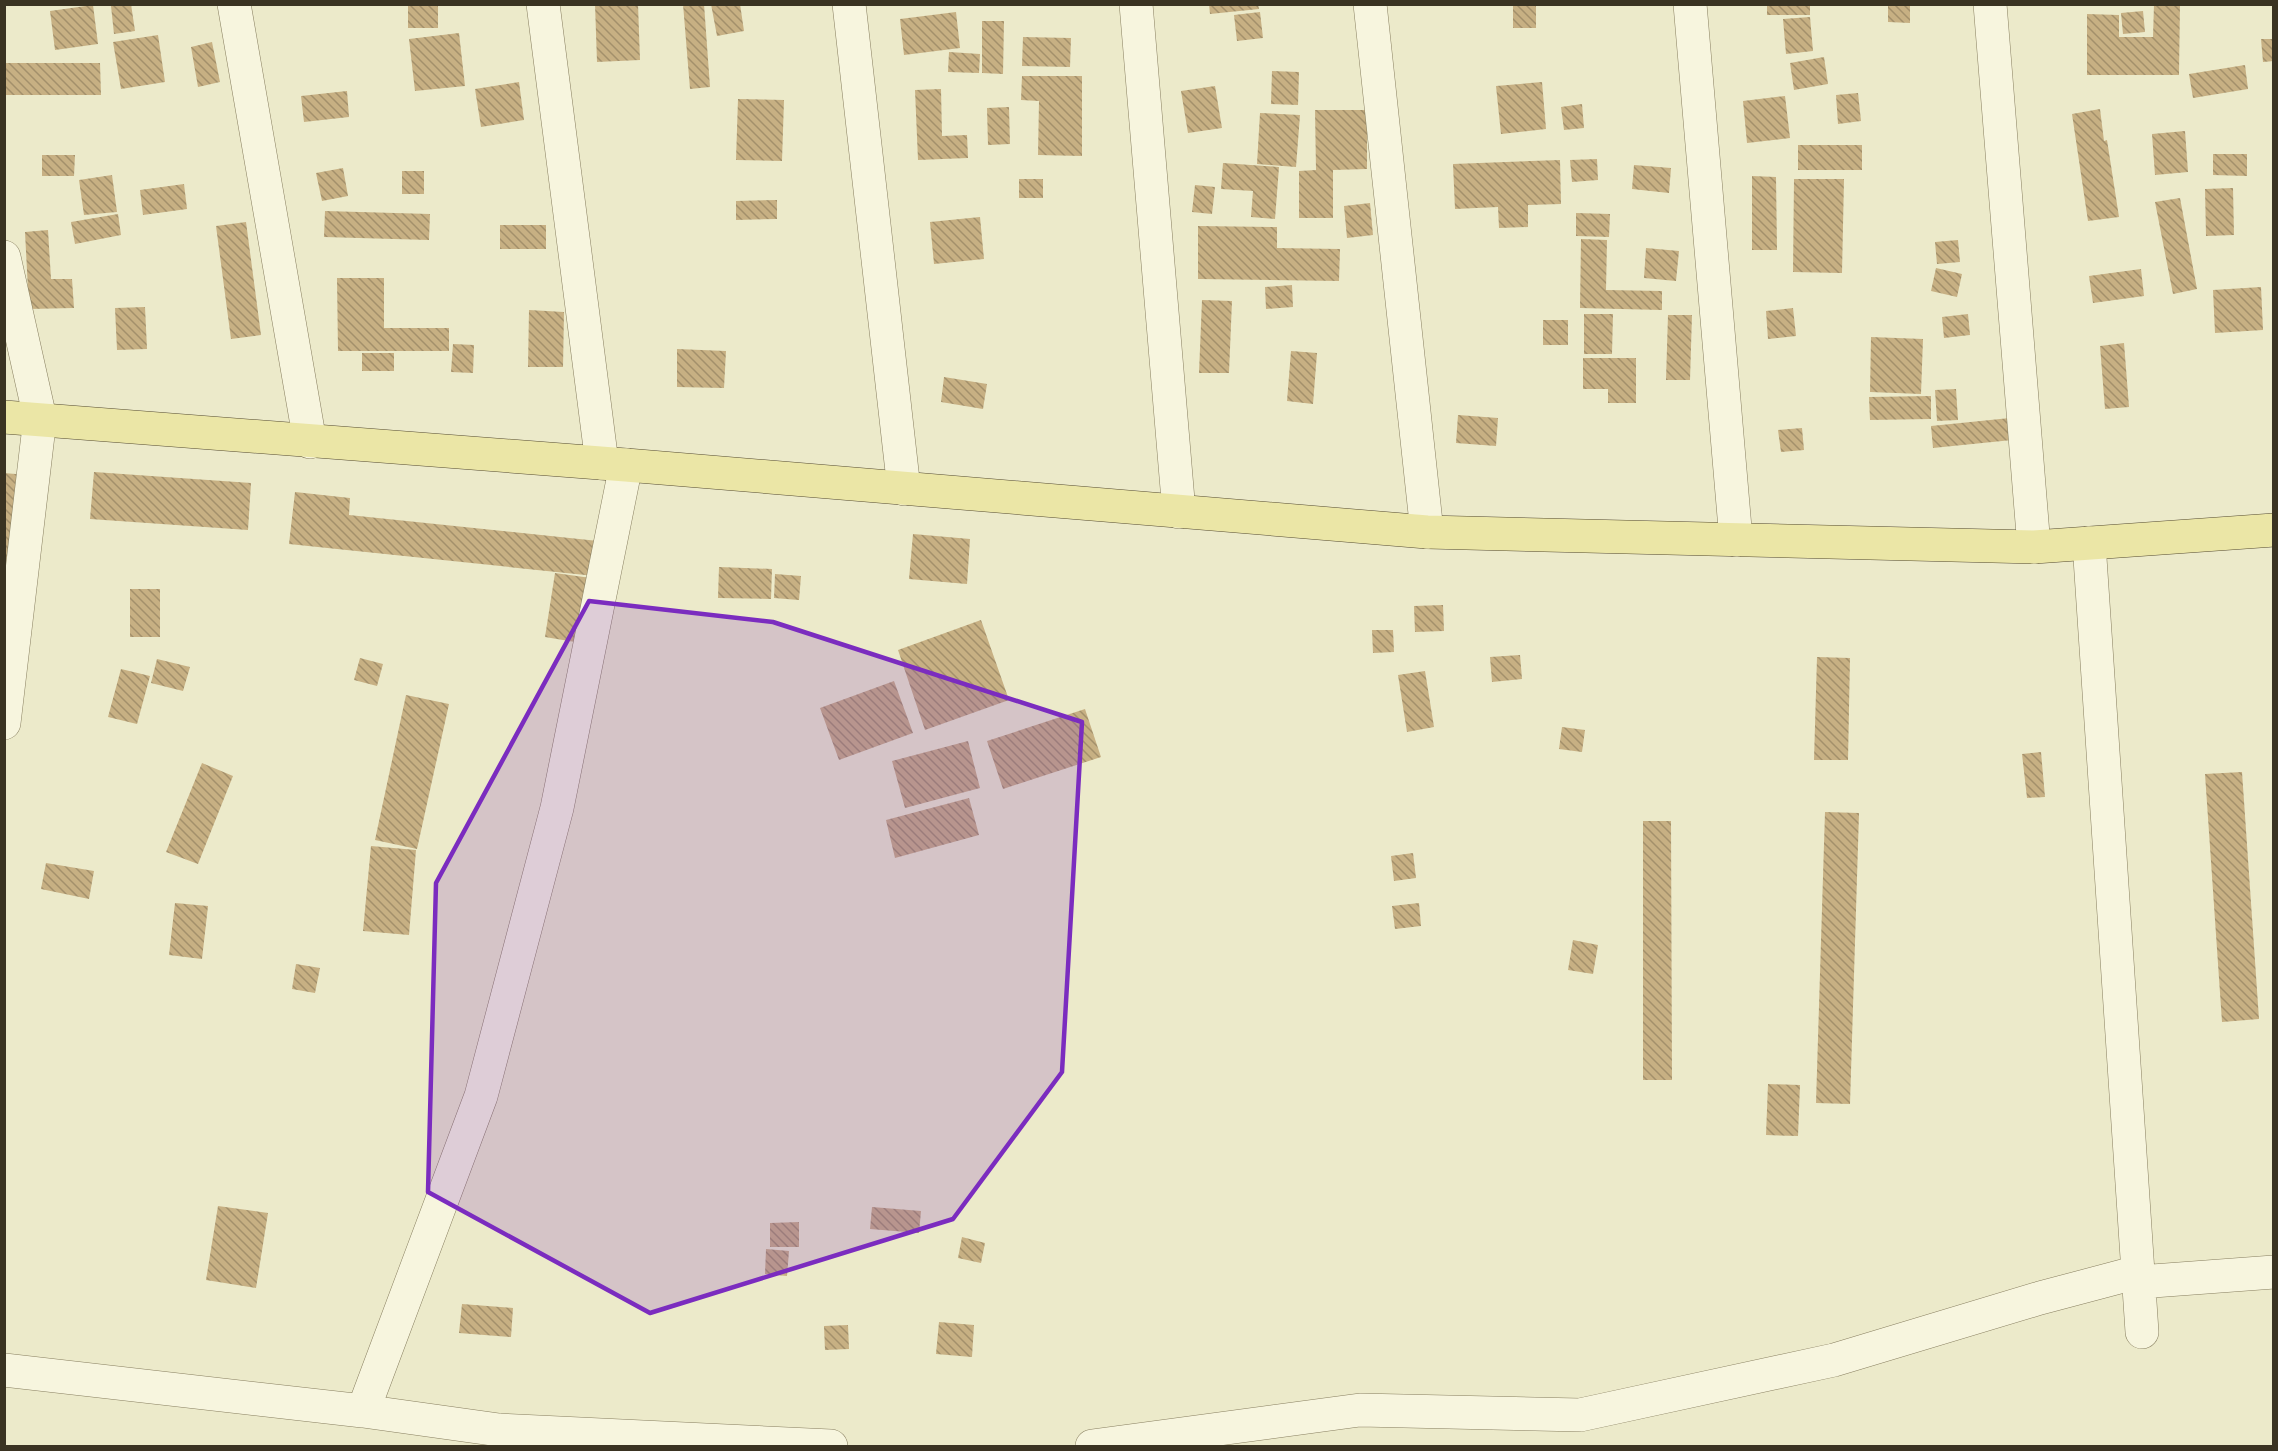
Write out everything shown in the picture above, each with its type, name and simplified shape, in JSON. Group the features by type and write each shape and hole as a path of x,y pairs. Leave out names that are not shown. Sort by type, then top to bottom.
{"main road":[{"path":"4,417 614,464 1427,532 2034,548 2274,530"}],"street":[{"path":"234,4 310,442"},
{"path":"363,1411 482,1096 557,808 614,464 543,4"},
{"path":"849,4 904,489"},
{"path":"1136,4 1179,512"},
{"path":"1371,4 1427,532"},
{"path":"1690,4 1736,540"},
{"path":"1990,4 2034,548"},
{"path":"4,257 40,418 4,723"},
{"path":"2089,543 2142,1332"},
{"path":"1092,1446 1360,1410 1580,1415 1834,1360 2040,1298 2138,1277 2274,1272"},
{"path":"4,1370 363,1411 470,1437 499,1430 831,1446"}],"highlighted area":[{"path":"589,601 773,622 1082,722 1062,1072 953,1219 650,1313 428,1192 436,883"}],"building":[{"path":"131,4 135,31 114,34 111,6"},
{"path":"408,4 438,4 438,28 408,28"},
{"path":"595,4 638,4 640,60 597,62"},
{"path":"683,4 704,4 710,87 690,89"},
{"path":"711,4 740,4 744,31 717,36"},
{"path":"1209,4 1258,4 1259,9 1210,14"},
{"path":"1513,4 1536,4 1536,28 1513,28"},
{"path":"1767,4 1810,4 1810,15 1767,15"},
{"path":"1888,4 1910,4 1910,23 1888,22"},
{"path":"2154,4 2180,4 2179,75 2087,75 2087,14 2119,15 2119,37 2153,37"},
{"path":"93,5 98,44 55,50 50,11"},
{"path":"2143,11 2145,32 2123,34 2121,13"},
{"path":"956,12 960,48 904,55 900,19"},
{"path":"1260,12 1263,38 1237,41 1234,15"},
{"path":"1810,17 1813,51 1786,54 1783,19"},
{"path":"982,21 1004,21 1003,74 982,73"},
{"path":"459,33 465,86 415,91 409,39"},
{"path":"158,35 165,82 121,89 113,42"},
{"path":"1023,37 1071,38 1070,67 1022,66"},
{"path":"2261,39 2274,39 2274,61 2263,62"},
{"path":"212,42 220,82 198,87 191,47"},
{"path":"949,52 980,54 979,73 948,72"},
{"path":"1824,57 1828,84 1794,90 1790,63"},
{"path":"4,63 100,63 101,95 4,95"},
{"path":"2245,65 2248,89 2193,98 2189,74"},
{"path":"1272,71 1299,72 1298,105 1271,104"},
{"path":"1022,76 1082,76 1082,156 1038,155 1039,101 1021,100"},
{"path":"519,82 524,120 481,127 475,89"},
{"path":"1542,82 1546,129 1501,134 1496,86"},
{"path":"1215,86 1222,128 1188,133 1181,91"},
{"path":"941,89 942,136 967,135 968,158 918,160 915,90"},
{"path":"347,91 349,117 304,122 301,96"},
{"path":"1858,93 1861,121 1838,124 1836,95"},
{"path":"1785,96 1790,138 1747,143 1743,101"},
{"path":"738,99 784,100 782,161 736,160"},
{"path":"1582,104 1584,128 1564,130 1561,107"},
{"path":"1009,107 1010,144 988,145 987,108"},
{"path":"2100,109 2119,217 2088,221 2072,114"},
{"path":"1315,110 1367,110 1367,169 1333,170 1333,218 1299,218 1299,171 1316,170"},
{"path":"1260,113 1300,115 1296,167 1257,164"},
{"path":"2185,131 2188,172 2155,175 2152,134"},
{"path":"1798,145 1862,145 1862,170 1798,170"},
{"path":"2213,154 2247,154 2247,176 2213,175"},
{"path":"42,155 75,155 74,176 42,176"},
{"path":"1597,159 1598,180 1572,182 1570,160"},
{"path":"1560,160 1561,204 1528,205 1528,227 1499,228 1498,207 1455,209 1453,164"},
{"path":"1223,163 1279,167 1275,219 1251,217 1253,191 1221,189"},
{"path":"1634,165 1671,168 1669,193 1632,189"},
{"path":"343,168 348,196 322,201 316,173"},
{"path":"402,171 424,171 424,194 402,194"},
{"path":"112,175 117,212 84,215 79,180"},
{"path":"1752,176 1776,177 1777,250 1752,250"},
{"path":"1019,179 1043,179 1043,198 1019,198"},
{"path":"1794,179 1844,179 1842,273 1793,272"},
{"path":"184,184 187,209 143,215 140,190"},
{"path":"1195,185 1215,187 1212,214 1192,212"},
{"path":"2233,188 2234,235 2206,236 2205,189"},
{"path":"2180,198 2197,289 2173,294 2155,202"},
{"path":"777,200 777,219 736,220 736,201"},
{"path":"1370,203 1373,235 1347,238 1344,206"},
{"path":"325,211 430,214 429,240 324,237"},
{"path":"1576,213 1610,214 1609,237 1576,236"},
{"path":"118,214 121,235 75,244 71,222"},
{"path":"980,217 984,259 934,264 930,222"},
{"path":"246,222 261,335 231,339 216,226"},
{"path":"500,225 546,225 546,249 500,249"},
{"path":"1198,226 1277,227 1277,248 1340,249 1339,281 1198,279"},
{"path":"48,230 51,279 72,279 74,308 29,309 25,232"},
{"path":"1581,239 1607,240 1606,290 1662,291 1662,310 1580,308"},
{"path":"1958,240 1960,262 1937,264 1935,242"},
{"path":"1646,248 1679,251 1676,281 1644,278"},
{"path":"1936,268 1962,274 1957,297 1931,291"},
{"path":"2141,269 2144,296 2093,303 2089,276"},
{"path":"337,278 384,278 384,328 449,328 449,351 338,351"},
{"path":"1292,285 1293,307 1266,309 1265,287"},
{"path":"2261,287 2263,330 2215,333 2213,290"},
{"path":"1202,300 1232,301 1229,373 1199,373"},
{"path":"145,307 147,349 117,350 115,308"},
{"path":"1793,308 1796,336 1768,339 1766,311"},
{"path":"529,310 564,312 563,367 528,367"},
{"path":"1584,314 1613,314 1612,354 1584,354"},
{"path":"1968,314 1970,335 1944,338 1942,317"},
{"path":"1668,315 1692,315 1690,380 1666,380"},
{"path":"1543,320 1568,320 1568,345 1543,345"},
{"path":"1871,337 1923,339 1921,394 1870,392"},
{"path":"2124,343 2129,407 2105,409 2100,346"},
{"path":"453,344 474,345 473,373 451,372"},
{"path":"677,349 726,351 724,388 677,387"},
{"path":"1291,351 1317,353 1313,404 1287,401"},
{"path":"362,353 394,353 394,371 362,371"},
{"path":"1583,358 1636,358 1636,403 1608,403 1608,389 1583,389"},
{"path":"944,377 987,384 983,409 941,402"},
{"path":"1956,389 1958,420 1937,421 1935,390"},
{"path":"1931,396 1931,419 1870,420 1869,397"},
{"path":"1458,415 1498,418 1496,446 1456,443"},
{"path":"2010,418 2012,440 1933,448 1931,426"},
{"path":"1802,428 1804,450 1781,452 1778,430"},
{"path":"94,472 251,483 248,530 90,519"},
{"path":"4,473 27,475 4,583"},
{"path":"295,492 350,498 349,515 598,541 595,576 289,544"},
{"path":"913,534 970,539 967,584 909,579"},
{"path":"719,567 772,569 771,599 718,598"},
{"path":"555,573 591,578 581,643 545,637"},
{"path":"775,574 801,576 799,600 774,598"},
{"path":"130,589 160,589 160,637 130,637"},
{"path":"1443,605 1444,631 1415,632 1414,606"},
{"path":"981,620 1009,700 925,730 898,650"},
{"path":"1372,630 1393,630 1394,652 1373,653"},
{"path":"1520,655 1522,679 1492,682 1490,657"},
{"path":"1817,657 1850,658 1848,760 1814,760"},
{"path":"360,658 383,664 377,686 354,680"},
{"path":"157,659 190,667 183,691 151,683"},
{"path":"121,669 150,676 137,724 108,717"},
{"path":"1425,671 1434,727 1407,732 1398,675"},
{"path":"894,681 913,733 839,760 820,708"},
{"path":"406,695 449,704 417,849 375,840"},
{"path":"1085,709 1101,757 1003,789 987,741"},
{"path":"1562,727 1585,730 1582,752 1559,749"},
{"path":"968,741 980,788 905,808 892,761"},
{"path":"2041,752 2045,797 2027,798 2022,754"},
{"path":"202,763 233,776 198,864 166,852"},
{"path":"2242,772 2259,1019 2222,1022 2205,774"},
{"path":"969,798 979,835 895,858 886,820"},
{"path":"1825,812 1859,813 1850,1104 1816,1103"},
{"path":"1643,821 1671,821 1672,1080 1643,1080"},
{"path":"371,846 416,850 409,935 363,931"},
{"path":"1413,853 1416,878 1394,881 1391,856"},
{"path":"46,863 94,871 89,899 41,889"},
{"path":"175,903 208,906 202,959 169,955"},
{"path":"1419,903 1421,926 1395,929 1392,906"},
{"path":"1573,940 1598,945 1593,974 1568,970"},
{"path":"296,964 320,968 315,993 292,989"},
{"path":"1768,1084 1800,1085 1798,1136 1766,1135"},
{"path":"218,1206 268,1213 256,1288 206,1280"},
{"path":"872,1207 921,1211 919,1233 870,1229"},
{"path":"799,1222 799,1247 770,1247 770,1223"},
{"path":"962,1237 985,1243 981,1263 958,1258"},
{"path":"766,1249 789,1251 787,1276 765,1274"},
{"path":"462,1304 513,1308 511,1337 459,1333"},
{"path":"939,1322 974,1325 972,1357 936,1354"},
{"path":"848,1325 849,1349 825,1350 824,1326"}]}
